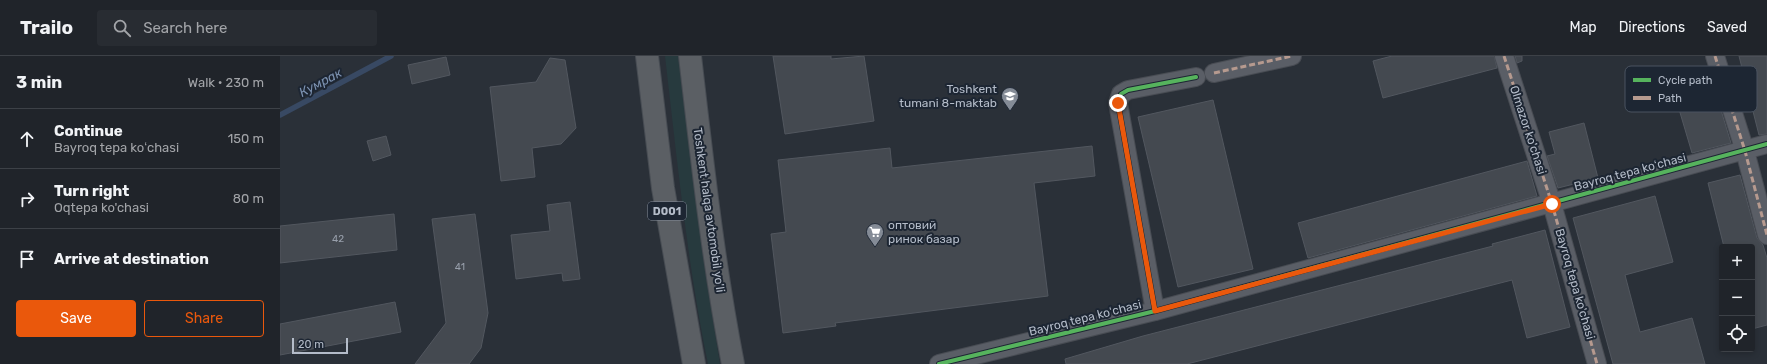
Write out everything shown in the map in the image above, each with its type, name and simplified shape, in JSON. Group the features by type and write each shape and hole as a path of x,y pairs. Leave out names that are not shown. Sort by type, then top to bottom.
{"highway":[{"name":"D001","path":"647,56 663,188 694,364"},
{"name":"Toshkent halqa avtomobil yo'li","path":"690,56 708,204 725,322 733,364"}],"street":[{"path":"1214,74 1292,56"},
{"name":"Olmazor ko'chasi","path":"1504,56 1552,204"},
{"path":"1715,56 1718,66"},
{"path":"1155,311 1118,103 1121,94 1128,90 1196,77"},
{"path":"1733,112 1745,151 1767,235"},
{"name":"Bayroq tepa koʻchasi","path":"947,363 1155,311 1552,204 1767,144"},
{"name":"Bayroq tepa ko'chasi","path":"1552,204 1597,364"}],"green space":[{"path":"665,56 678,56 705,270 720,364 708,364 694,287 683,210"}],"building":[{"path":"773,56 831,56 831,59 864,56 874,121 785,134"},
{"path":"1392,56 1494,56 1497,68 1383,98 1373,61"},
{"path":"1515,56 1522,56 1522,61 1517,63"},
{"path":"1739,56 1767,56 1767,134 1759,135 1753,112 1757,112 1757,66 1742,66"},
{"path":"446,57 450,75 412,84 408,65"},
{"path":"550,58 565,60 576,128 561,144 532,148 535,177 501,181 490,87 536,82"},
{"path":"1213,100 1253,269 1178,287 1138,117"},
{"path":"1680,112 1722,112 1731,143 1692,153"},
{"path":"1584,123 1598,178 1558,188 1547,156 1555,154 1549,132"},
{"path":"386,136 391,155 373,161 367,141"},
{"path":"1092,146 1095,176 1034,183 1048,296 835,323 836,326 783,333 771,234 786,232 778,160 890,148 892,168"},
{"path":"1527,161 1537,196 1308,258 1298,223"},
{"path":"1740,175 1757,238 1763,245 1767,258 1767,325 1755,328 1755,244 1723,244 1708,183"},
{"path":"1655,196 1673,262 1625,275 1640,332 1692,318 1705,364 1613,364 1573,218"},
{"path":"570,202 580,279 563,281 562,273 516,279 511,235 550,231 547,205"},
{"path":"394,214 397,250 280,263 280,226"},
{"path":"475,214 488,313 481,348 469,364 415,364 446,323 432,219"},
{"path":"1545,230 1570,327 1527,338 1512,280 1187,364 1066,364 1065,359 1143,336 1493,246 1492,244"},
{"path":"395,302 401,332 280,355 280,324"}],"waterway":[{"name":"Кумрак","path":"280,115 391,56"}],"marked path":[{"path":"1214,73 1292,56"},
{"path":"1504,56 1552,204 1597,364"},
{"path":"1715,56 1718,66"},
{"path":"1733,112 1745,151 1767,235"}],"cycle path":[{"path":"1155,311 1118,103 1121,94 1128,90 1196,77"},
{"path":"939,364 1155,311 1767,144"}],"place":[{"name":"Toshkent tumani 8-maktab","path":"1010,111"},
{"name":"оптовий ринок базар","path":"875,247"}],"route":[{"path":"1118,103 1155,311 1552,204"}]}
